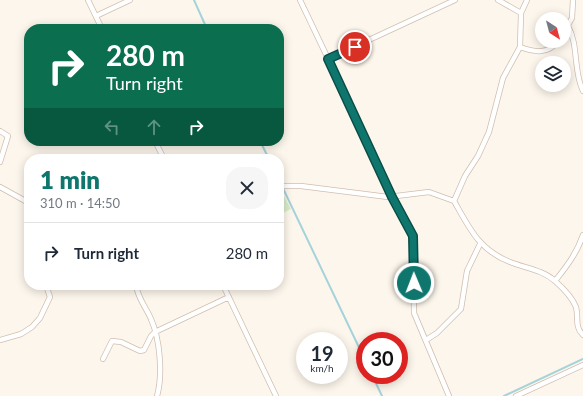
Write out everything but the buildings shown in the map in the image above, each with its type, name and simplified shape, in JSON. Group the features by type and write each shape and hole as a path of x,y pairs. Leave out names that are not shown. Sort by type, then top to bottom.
{"street":[{"path":"88,0 100,24"},
{"path":"96,16 130,0"},
{"path":"300,0 392,197 413,236 414,313 449,396"},
{"path":"328,59 455,0"},
{"path":"498,0 521,13"},
{"path":"454,202 465,176 478,156 489,132 503,78 520,47 521,13 527,0"},
{"path":"569,0 573,2 571,20"},
{"path":"571,33 573,37 579,82 583,91"},
{"path":"520,47 536,51 545,51 551,48"},
{"path":"0,131 8,136 0,162"},
{"path":"284,186 392,197 404,194 429,192 454,202 480,244 489,252 510,262 548,276 555,281 572,300 576,308 576,325 583,335"},
{"path":"0,187 24,200"},
{"path":"555,281 575,255 583,235"},
{"path":"426,340 437,334 461,309 467,271 480,244"},
{"path":"0,340 21,334 37,323 50,297 48,290"},
{"path":"137,290 141,302 151,319 162,367 161,385 157,396"},
{"path":"225,290 276,396"},
{"path":"103,359 112,341 121,342 140,351 146,348 151,336 155,332 229,298"},
{"path":"516,396 583,365"}],"green space":[{"path":"284,196 291,209 284,212"}],"waterway":[{"path":"194,0 205,24"},
{"path":"262,146 266,154"},
{"path":"284,190 356,341"},
{"path":"504,396 583,359"},
{"path":"376,384 382,396"}],"route":[{"path":"355,47 328,59 392,197 413,236 414,283"}]}
